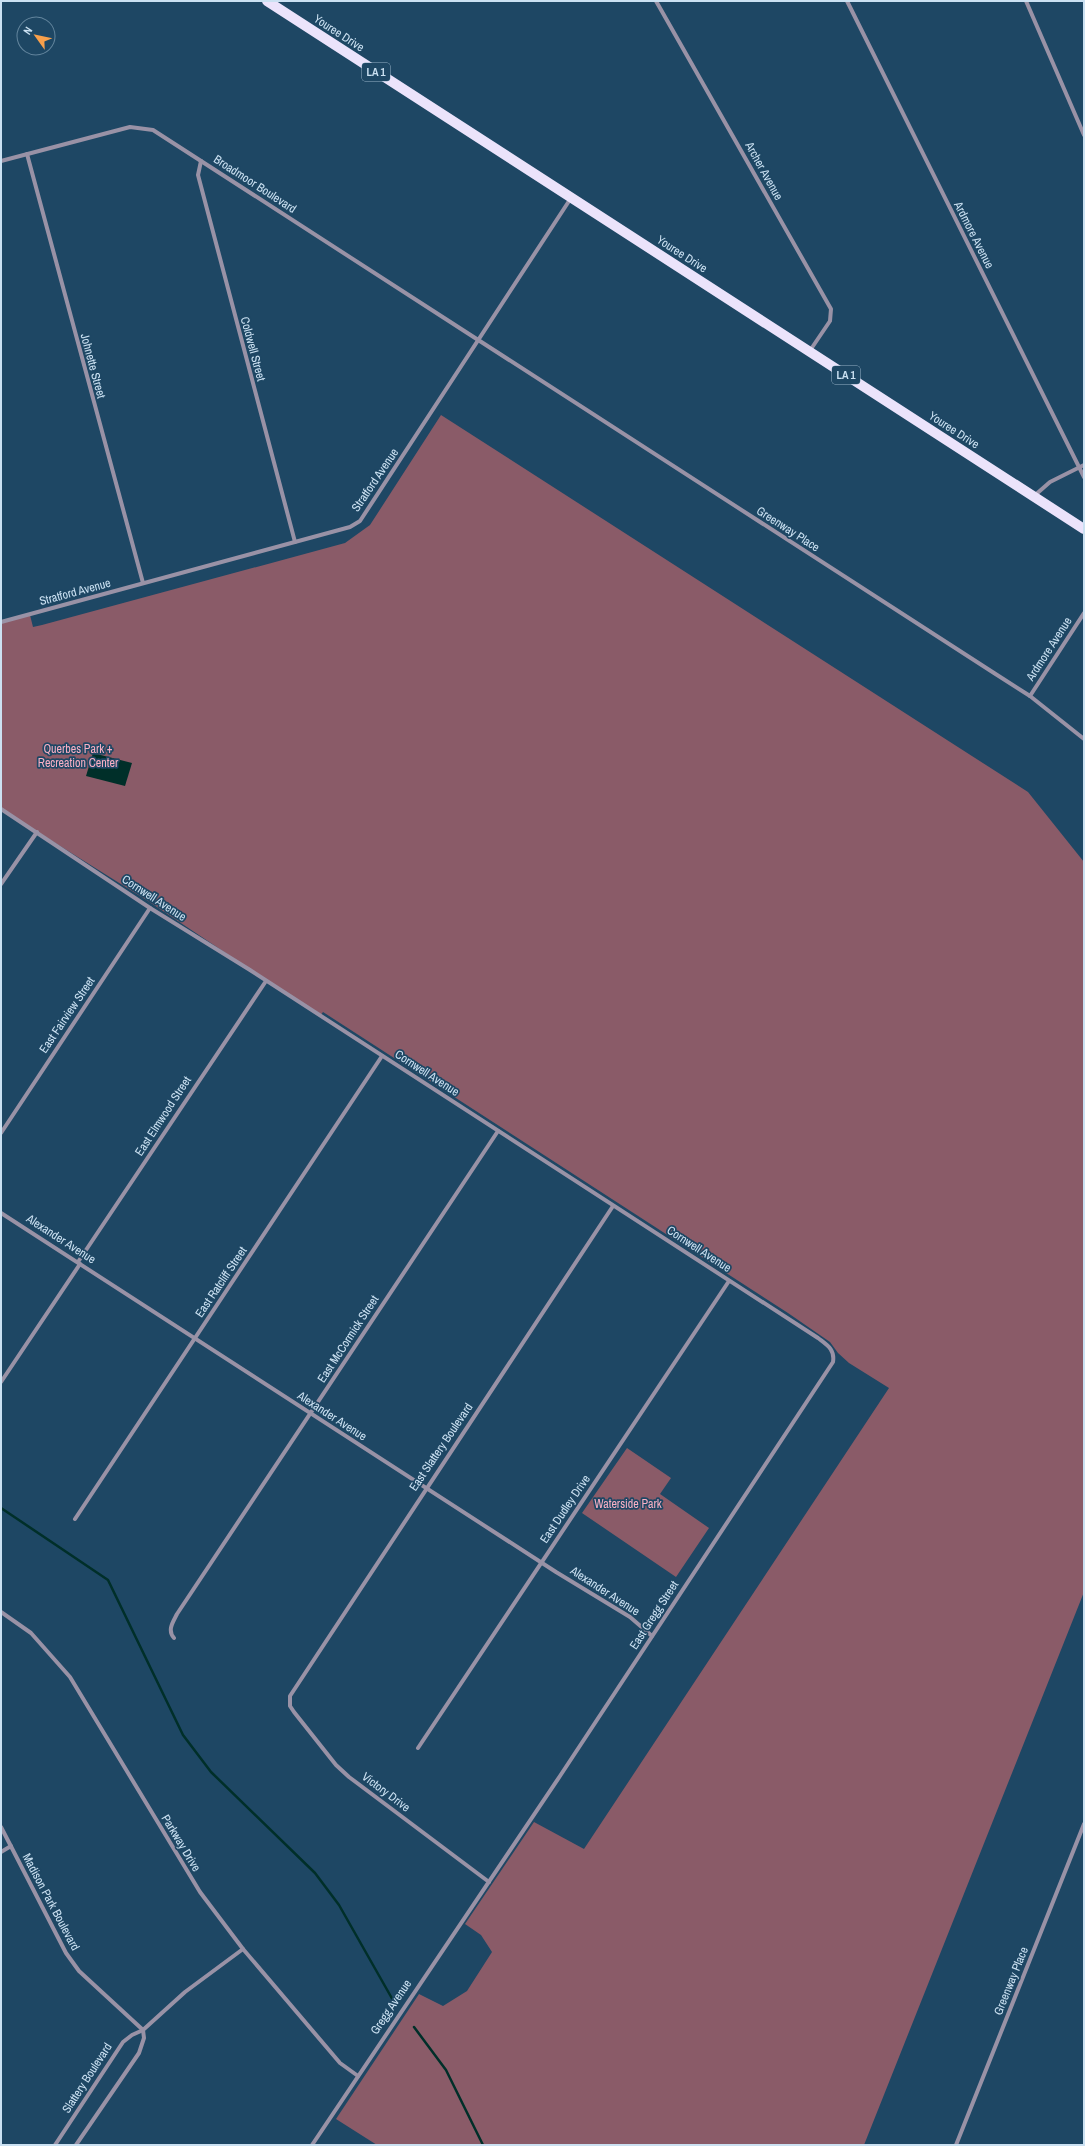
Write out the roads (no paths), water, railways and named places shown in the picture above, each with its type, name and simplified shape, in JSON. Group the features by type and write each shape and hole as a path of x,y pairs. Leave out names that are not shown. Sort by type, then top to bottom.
{"main road":[{"name":"Youree Drive","path":"267,1 1084,529"}],"street":[{"name":"Archer Avenue","path":"656,1 831,309 830,321 810,352"},
{"name":"Ardmore Avenue","path":"847,1 1084,477"},
{"path":"1026,1 1084,135"},
{"name":"Broadmoor Boulevard","path":"1,161 136,126 153,130 478,340"},
{"name":"Johnette Street","path":"27,154 143,583"},
{"name":"Coldwell Street","path":"201,160 198,176 295,542"},
{"name":"Stratford Avenue","path":"1,622 350,527 360,521 571,198"},
{"name":"Greenway Place","path":"478,340 1030,696 1084,739"},
{"path":"1034,496 1050,482 1084,465"},
{"name":"Ardmore Avenue","path":"1030,696 1084,613"},
{"name":"Cornwell Avenue","path":"1,809 150,908 266,981 827,1345 834,1352 834,1359"},
{"path":"1,884 37,832"},
{"name":"East Fairview Street","path":"1,1133 150,908"},
{"name":"East Elmwood Street","path":"1,1382 266,981"},
{"name":"East Ratcliff Street","path":"75,1519 382,1056"},
{"name":"East McCormick Street","path":"174,1638 170,1629 177,1614 498,1132"},
{"name":"East Slattery Boulevard","path":"290,1701 292,1692 614,1206"},
{"name":"Alexander Avenue","path":"1,1213 542,1563 630,1617 652,1636"},
{"name":"East Dudley Drive","path":"418,1748 729,1281"},
{"name":"East Gregg Street","path":"488,1882 834,1359"},
{"name":"Parkway Drive","path":"1,1612 31,1634 70,1677 200,1892 243,1949 340,2063 358,2076"},
{"name":"Victory Drive","path":"290,1701 294,1712 342,1771 488,1882"},
{"name":"Greenway Place","path":"956,2145 1084,1824"},
{"name":"Madison Park Boulevard","path":"1,1827 55,1933 72,1962 143,2030"},
{"path":"1,1852 11,1846"},
{"name":"Gregg Avenue","path":"312,2145 488,1882"},
{"name":"Slattery Boulevard","path":"55,2145 123,2042 132,2035 143,2030 185,1992 243,1949"},
{"path":"76,2145 139,2053 143,2043 143,2030"}],"waterway":[{"path":"1,1508 108,1580 183,1735 211,1772 315,1873 339,1905 394,2002"},
{"path":"414,2027 446,2070 483,2145"}],"park label":[{"name":"Querbes Park + Recreation Center","path":"78,756"},
{"name":"Waterside Park","path":"628,1504"}]}
